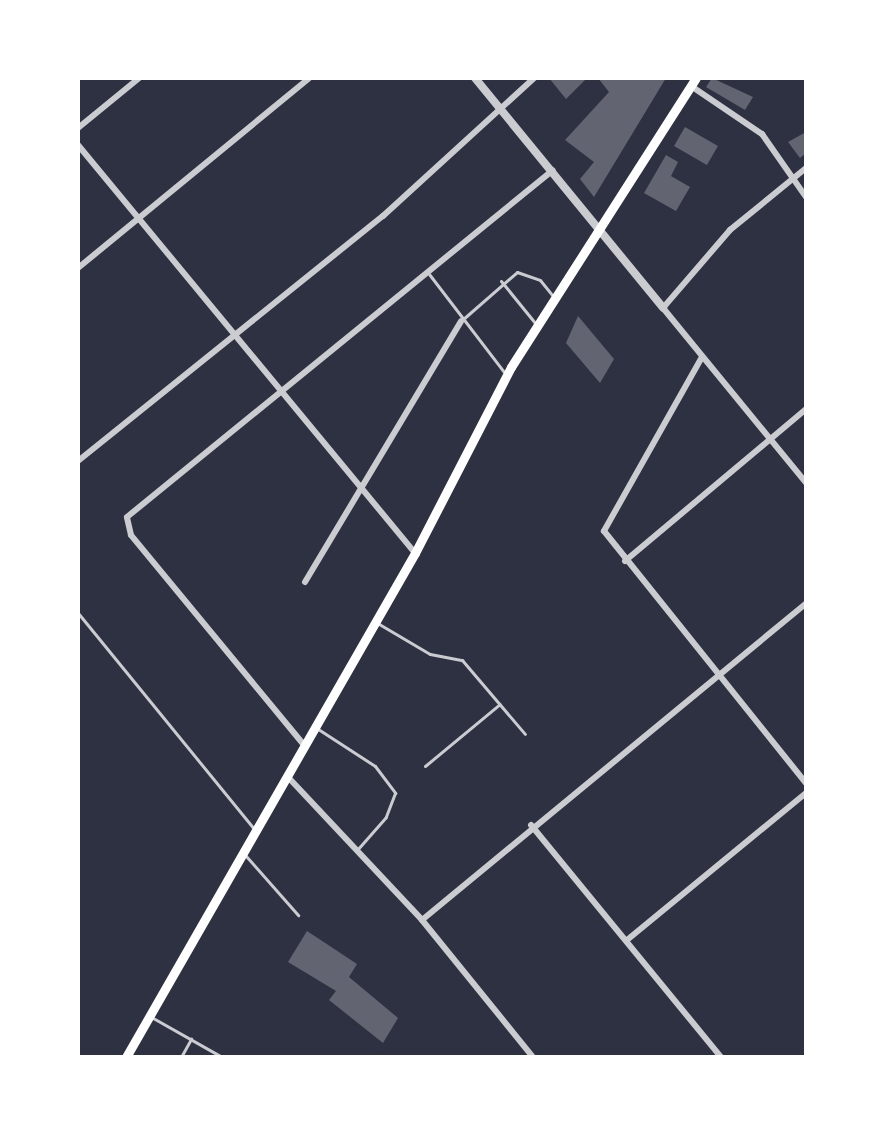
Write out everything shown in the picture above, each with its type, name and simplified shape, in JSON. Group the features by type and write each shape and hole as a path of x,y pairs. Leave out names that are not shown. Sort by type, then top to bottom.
{"main road":[{"path":"126,1057 415,553 536,324 596,225 693,82"}],"street":[{"path":"78,128 139,78"},
{"path":"78,268 309,78"},
{"path":"475,78 806,483"},
{"path":"78,461 383,216 498,107 534,78"},
{"path":"693,82 762,134 806,197"},
{"path":"78,145 415,553"},
{"path":"663,308 730,230 806,168"},
{"path":"304,745 128,526 144,500 429,274 553,170"},
{"path":"305,582 461,321"},
{"path":"702,357 605,522 625,561 806,783"},
{"path":"625,561 806,409"},
{"path":"422,920 531,825 806,603"},
{"path":"287,776 422,920 533,1057"},
{"path":"627,940 806,793"},
{"path":"531,825 721,1057"}],"lane":[{"path":"461,321 501,281 530,273 553,296"},
{"path":"429,274 461,321 507,374"},
{"path":"501,281 536,324"},
{"path":"78,613 255,830"},
{"path":"375,622 430,654 462,660 525,734"},
{"path":"425,766 500,704"},
{"path":"315,727 375,766 395,793 386,817 357,850"},
{"path":"243,854 298,915"},
{"path":"150,1016 222,1057"},
{"path":"181,1057 191,1039"}],"building":[{"path":"549,78 587,78 566,99"},
{"path":"598,78 666,78 594,197 580,179 594,162 565,140 609,92"},
{"path":"712,78 753,97 745,110 706,87"},
{"path":"685,127 718,146 707,165 674,146"},
{"path":"806,132 806,153 800,158 788,142"},
{"path":"666,155 678,162 671,176 690,187 676,211 644,193"},
{"path":"578,316 614,359 600,383 566,343"},
{"path":"307,931 357,964 349,977 398,1018 383,1043 329,1000 336,991 288,962"}]}
